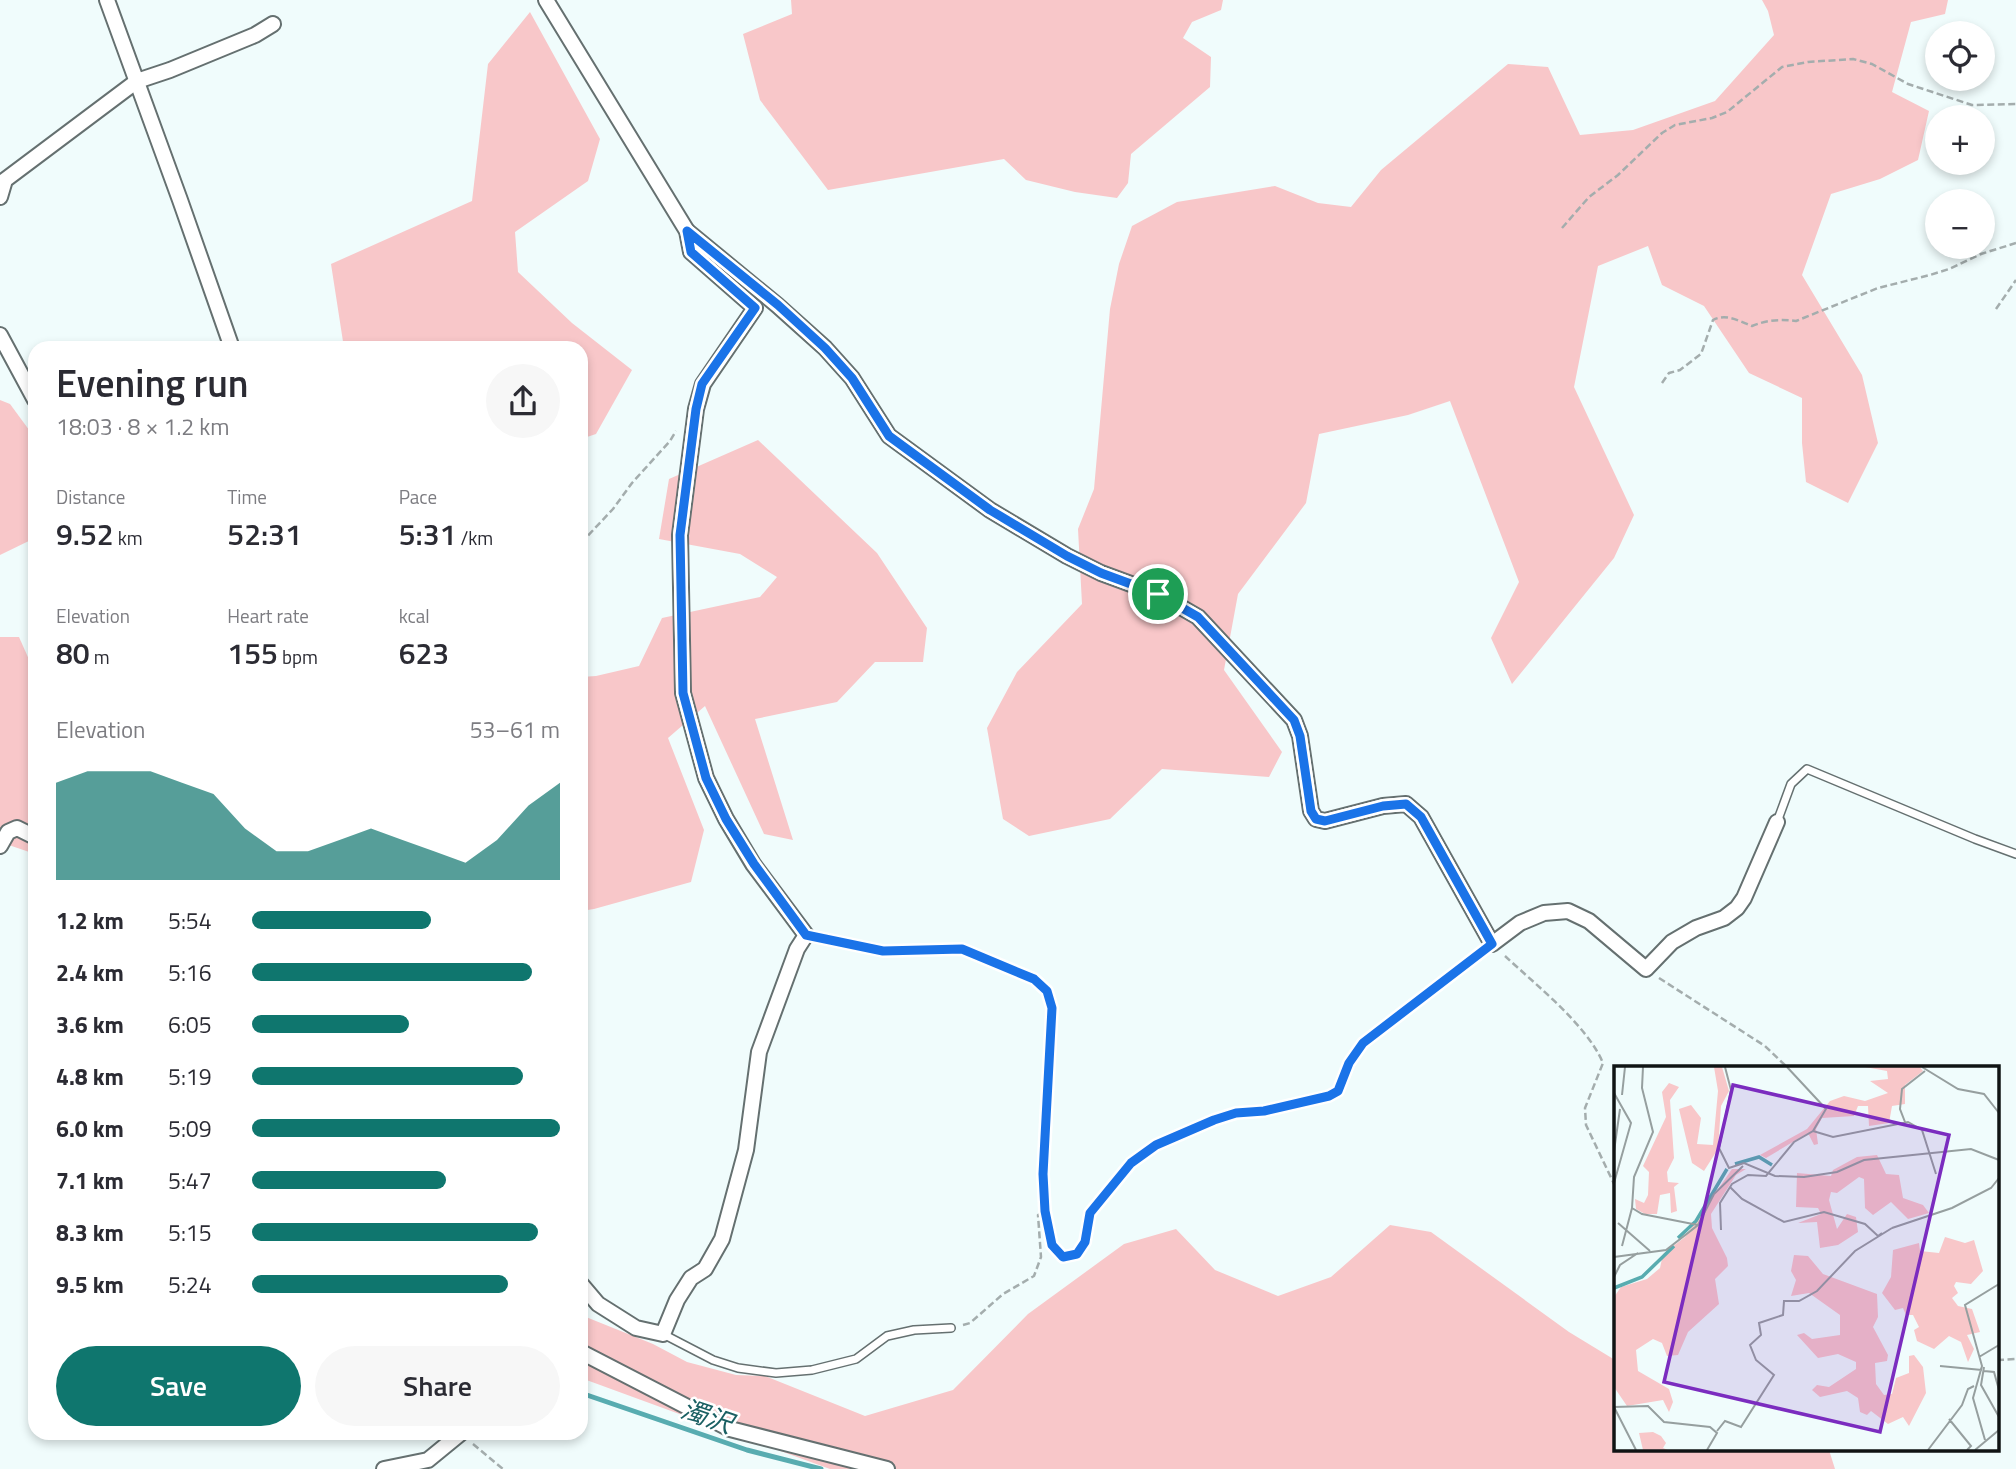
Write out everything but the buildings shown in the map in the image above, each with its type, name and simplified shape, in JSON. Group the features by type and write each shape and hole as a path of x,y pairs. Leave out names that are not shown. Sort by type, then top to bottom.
{"street":[{"path":"107,0 229,341"},
{"path":"546,0 687,231 778,305 825,348 852,378 889,436 990,510 1067,556 1101,573 1158,594 1198,617 1294,720 1300,736 1311,811 1316,819 1325,821 1383,806 1406,804 1421,817 1492,944 1520,923 1544,912 1568,911 1589,921 1646,969 1672,942 1696,928 1724,918 1737,908 1744,898 1777,822"},
{"path":"0,197 5,180 136,81 243,40 273,24"},
{"path":"588,1292 598,1304 636,1328 663,1334 677,1300 691,1278 705,1269 722,1239 746,1150 759,1052 797,949 806,935 754,864 726,819 706,778 683,693 680,535 696,409 702,384 755,308 691,252 687,231"},
{"path":"0,335 28,387"},
{"path":"0,846 8,832 17,828 28,834"},
{"path":"588,1356 730,1429 887,1469"},
{"path":"384,1469 428,1460 452,1440"}],"lane":[{"path":"1777,822 1791,784 1807,769 2016,854"},
{"path":"663,1334 713,1360 738,1368 776,1373 812,1370 856,1359 887,1336 914,1330 951,1328"}],"path":[{"path":"1562,228 1589,197 1618,175 1662,133 1675,125 1712,118 1727,112 1782,67 1853,59 1872,64 1908,84 1972,105 2016,104"},
{"path":"1662,383 1669,373 1680,370 1701,354 1713,320 1721,316 1731,317 1752,326 1782,319 1796,321 1878,288 1949,269 1981,254 2016,243"},
{"path":"1996,309 2016,279"},
{"path":"588,536 676,431"},
{"path":"806,935 883,951 962,949 1034,979 1047,991 1052,1008 1043,1174 1045,1211 1052,1245 1063,1257 1077,1254 1085,1242 1090,1213 1139,1157 1156,1145 1214,1120 1236,1113 1264,1111 1329,1096 1338,1091 1349,1063 1363,1043 1492,944 1578,1026 1597,1048 1603,1063 1586,1108 1586,1125 1614,1184"},
{"path":"1646,969 1765,1046 1786,1066"},
{"path":"951,1328 970,1323 1003,1294 1034,1276 1041,1257 1038,1215 1045,1211"},
{"path":"1998,1360 2016,1359"},
{"path":"469,1440 503,1469"}],"shaded area":[{"path":"791,0 1223,0 1221,10 1192,22 1183,38 1211,57 1210,87 1131,154 1128,183 1117,198 1075,192 1026,180 1004,159 828,190 760,100 743,34 792,14"},
{"path":"1762,0 1948,0 1945,14 1911,22 1892,92 1925,109 1925,129 1918,160 1880,179 1831,194 1802,275 1862,375 1878,443 1848,503 1806,482 1802,443 1802,398 1749,373 1704,306 1662,285 1648,246 1598,266 1574,387 1634,515 1614,558 1512,684 1491,638 1519,582 1450,401 1408,415 1319,434 1306,503 1238,594 1224,670 1282,752 1269,777 1162,769 1110,819 1029,836 1003,819 987,728 1017,672 1082,604 1078,529 1094,489 1110,309 1119,264 1132,226 1177,202 1275,186 1318,203 1351,207 1381,170 1508,64 1548,67 1580,135 1633,130 1715,101 1774,35 1768,11"},
{"path":"530,12 600,139 588,181 515,232 518,272 572,323 632,370 596,434 588,437 588,341 343,341 331,264 472,201 488,64"},
{"path":"0,400 10,404 28,428 28,541 0,555"},
{"path":"758,440 877,553 927,628 923,662 875,662 837,702 755,719 793,840 764,834 705,706 668,738 704,830 691,882 588,910 588,677 639,666 662,618 760,597 777,577 740,554 659,539 669,479"},
{"path":"0,637 19,637 28,657 28,852 0,842"},
{"path":"1390,1225 1431,1232 1569,1332 1614,1359 1614,1452 1830,1452 1835,1469 830,1469 588,1381 588,1318 653,1344 687,1362 736,1375 765,1376 865,1416 953,1390 1028,1314 1124,1244 1176,1229 1215,1270 1278,1296 1331,1277"}],"waterway":[{"name":"濁沢","path":"588,1395 747,1450 821,1469"}],"route":[{"path":"687,231 778,305 825,348 852,378 889,436 990,510 1067,556 1101,573 1158,594 1198,617 1294,720 1300,736 1311,811 1316,819 1325,821 1383,806 1406,804 1421,817 1492,944 1363,1043 1349,1063 1338,1091 1329,1096 1264,1111 1236,1113 1214,1120 1156,1145 1131,1163 1090,1213 1085,1242 1077,1254 1063,1257 1052,1245 1045,1211 1043,1174 1052,1008 1047,991 1034,979 962,949 883,951 806,935 754,864 726,819 706,778 683,693 680,535 696,409 702,384 755,308 691,252 687,231"}]}
